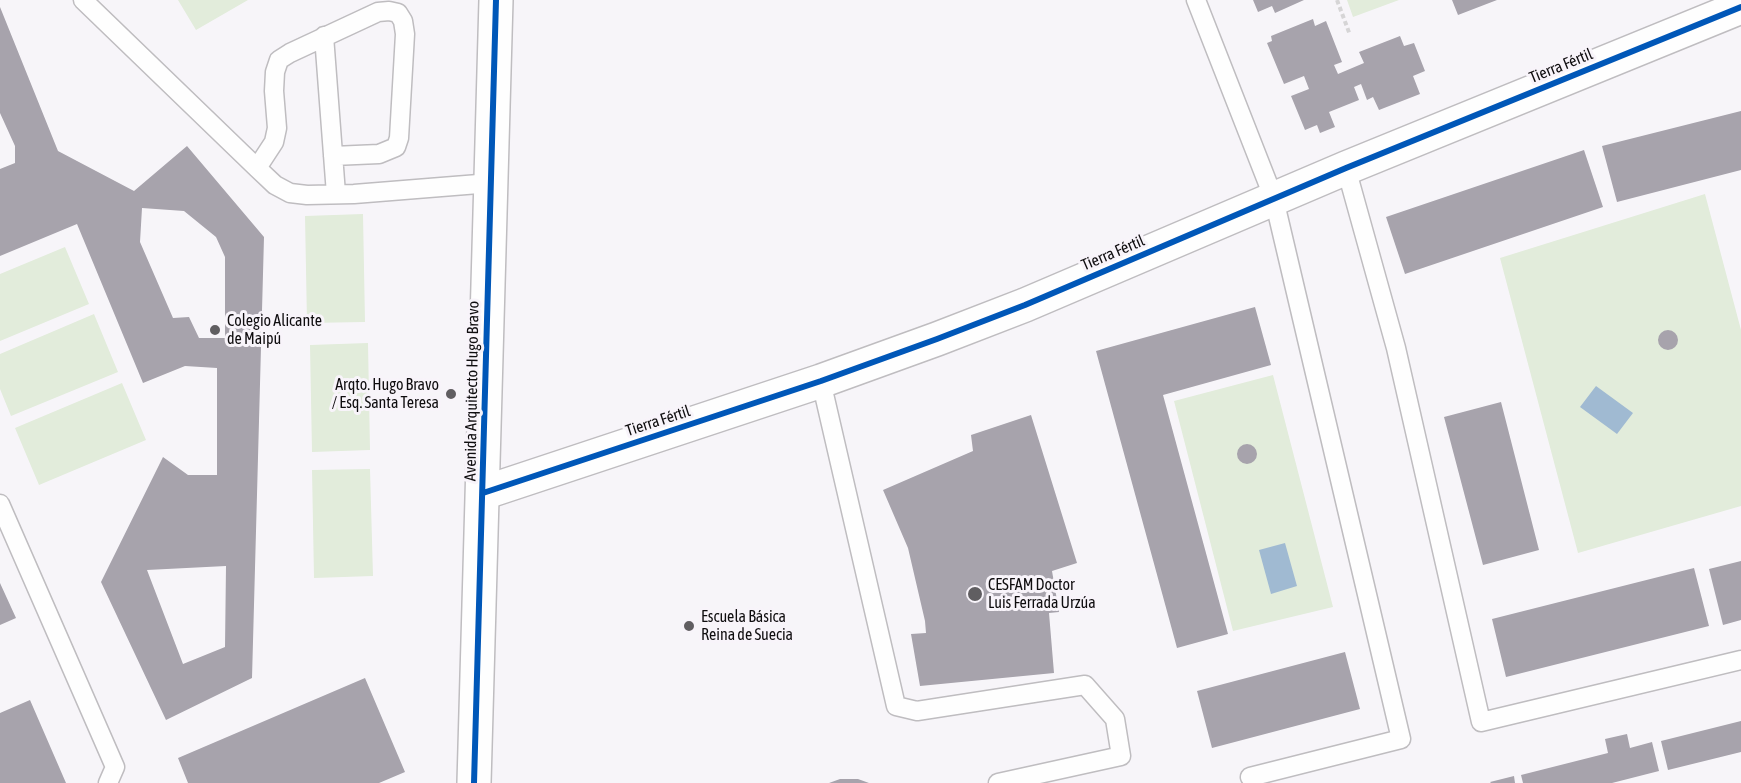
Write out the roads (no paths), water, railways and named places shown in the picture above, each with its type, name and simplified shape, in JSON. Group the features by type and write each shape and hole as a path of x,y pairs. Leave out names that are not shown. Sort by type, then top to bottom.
{"street":[{"name":"Avenida Arquitecto Hugo Bravo","path":"474,783 496,0"},
{"name":"Tierra Fértil","path":"483,493 821,381 1025,305 1346,168 1741,7"}],"lane":[{"path":"83,0 275,185 290,193 336,194 491,183"},
{"path":"1196,0 1274,199 1401,739 1250,777"},
{"path":"257,168 274,142 277,128 274,91 275,72 279,60 324,36 378,12 398,13 403,21 405,34 399,138 396,147 379,154 333,156"},
{"path":"324,36 336,194"},
{"path":"1346,168 1396,348 1481,722 1741,660"},
{"path":"821,381 896,706 917,711 1085,685 1115,719 1121,756 998,783"},
{"path":"0,504 115,767 108,783"}],"water":[{"path":"1596,386 1633,413 1617,434 1580,407"},
{"path":"1285,543 1297,586 1271,594 1259,550"}],"place":[{"name":"Colegio Alicante de Maipú","path":"215,330"},
{"name":"Arqto. Hugo Bravo / Esq. Santa Teresa","path":"451,394"},
{"name":"CESFAM Doctor Luis Ferrada Urzúa","path":"975,594"},
{"name":"Escuela Básica Reina de Suecia","path":"689,626"}]}
